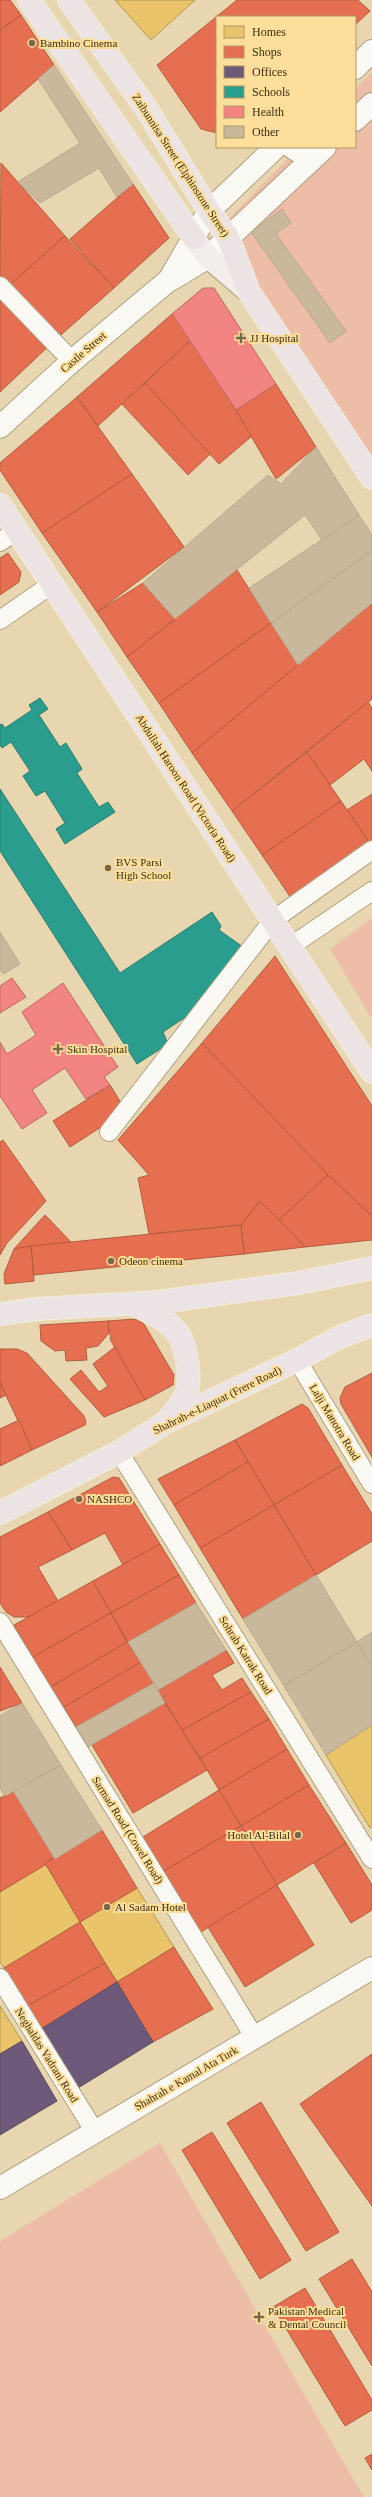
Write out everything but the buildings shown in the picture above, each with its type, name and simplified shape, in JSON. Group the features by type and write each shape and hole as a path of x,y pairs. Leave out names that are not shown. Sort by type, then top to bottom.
{"main road":[{"path":"29,0 76,64 194,238 208,256 249,292"},
{"name":"Zaibunnisa Street (Elphinstone Street)","path":"69,0 146,108 209,211 228,236 249,292 372,478"},
{"name":"Abdullah Haroon Road (Victoria Road)","path":"0,505 8,536 52,584 291,946 372,1072"},
{"path":"0,1314 37,1309 133,1304 300,1283 372,1268"},
{"path":"133,1304 162,1320 179,1335 186,1357 188,1387 182,1402 166,1422"},
{"name":"Shahrah-e-Liaquat (Frere Road)","path":"0,1513 119,1452 166,1422 297,1360 340,1337 372,1325"},
{"path":"0,1505 62,1482"}],"street":[{"path":"356,67 372,51"},
{"path":"356,119 372,104"},
{"name":"Castle Street","path":"169,280 209,211 275,148"},
{"path":"296,148 318,154"},
{"name":"Castle Street","path":"0,427 72,361 169,280 208,256 318,154"},
{"path":"0,286 72,361"},
{"path":"0,620 52,584"},
{"path":"109,1132 273,920 372,850"},
{"path":"291,946 372,891"},
{"name":"Lalji Manotra Road","path":"297,1360 372,1484"},
{"name":"Sohrab Katrak Road","path":"119,1452 372,1859"},
{"name":"Sarmad Road (Cowel Road)","path":"0,1622 256,2038"},
{"name":"Shahrah e Kamal Ata Turk","path":"0,2188 256,2038 372,1968"},
{"name":"Neghaldas Vadrani Road","path":"0,1978 95,2132"}],"shaded area":[{"path":"372,72 372,476 210,238 298,148 356,148 356,89"},
{"path":"372,918 372,1019 330,949"},
{"path":"160,2143 364,2497 0,2497 0,2241"}],"place":[{"name":"Bambino Cinema","path":"32,43"},
{"name":"JJ Hospital","path":"241,338"},
{"name":"BVS Parsi High School","path":"108,868"},
{"name":"Skin Hospital","path":"58,1049"},
{"name":"Odeon cinema","path":"111,1261"},
{"name":"NASHCO","path":"79,1499"},
{"name":"Hotel Al-Bilal","path":"298,1835"},
{"name":"Al Sadam Hotel","path":"107,1907"},
{"name":"Pakistan Medical & Dental Council","path":"259,2317"}]}
